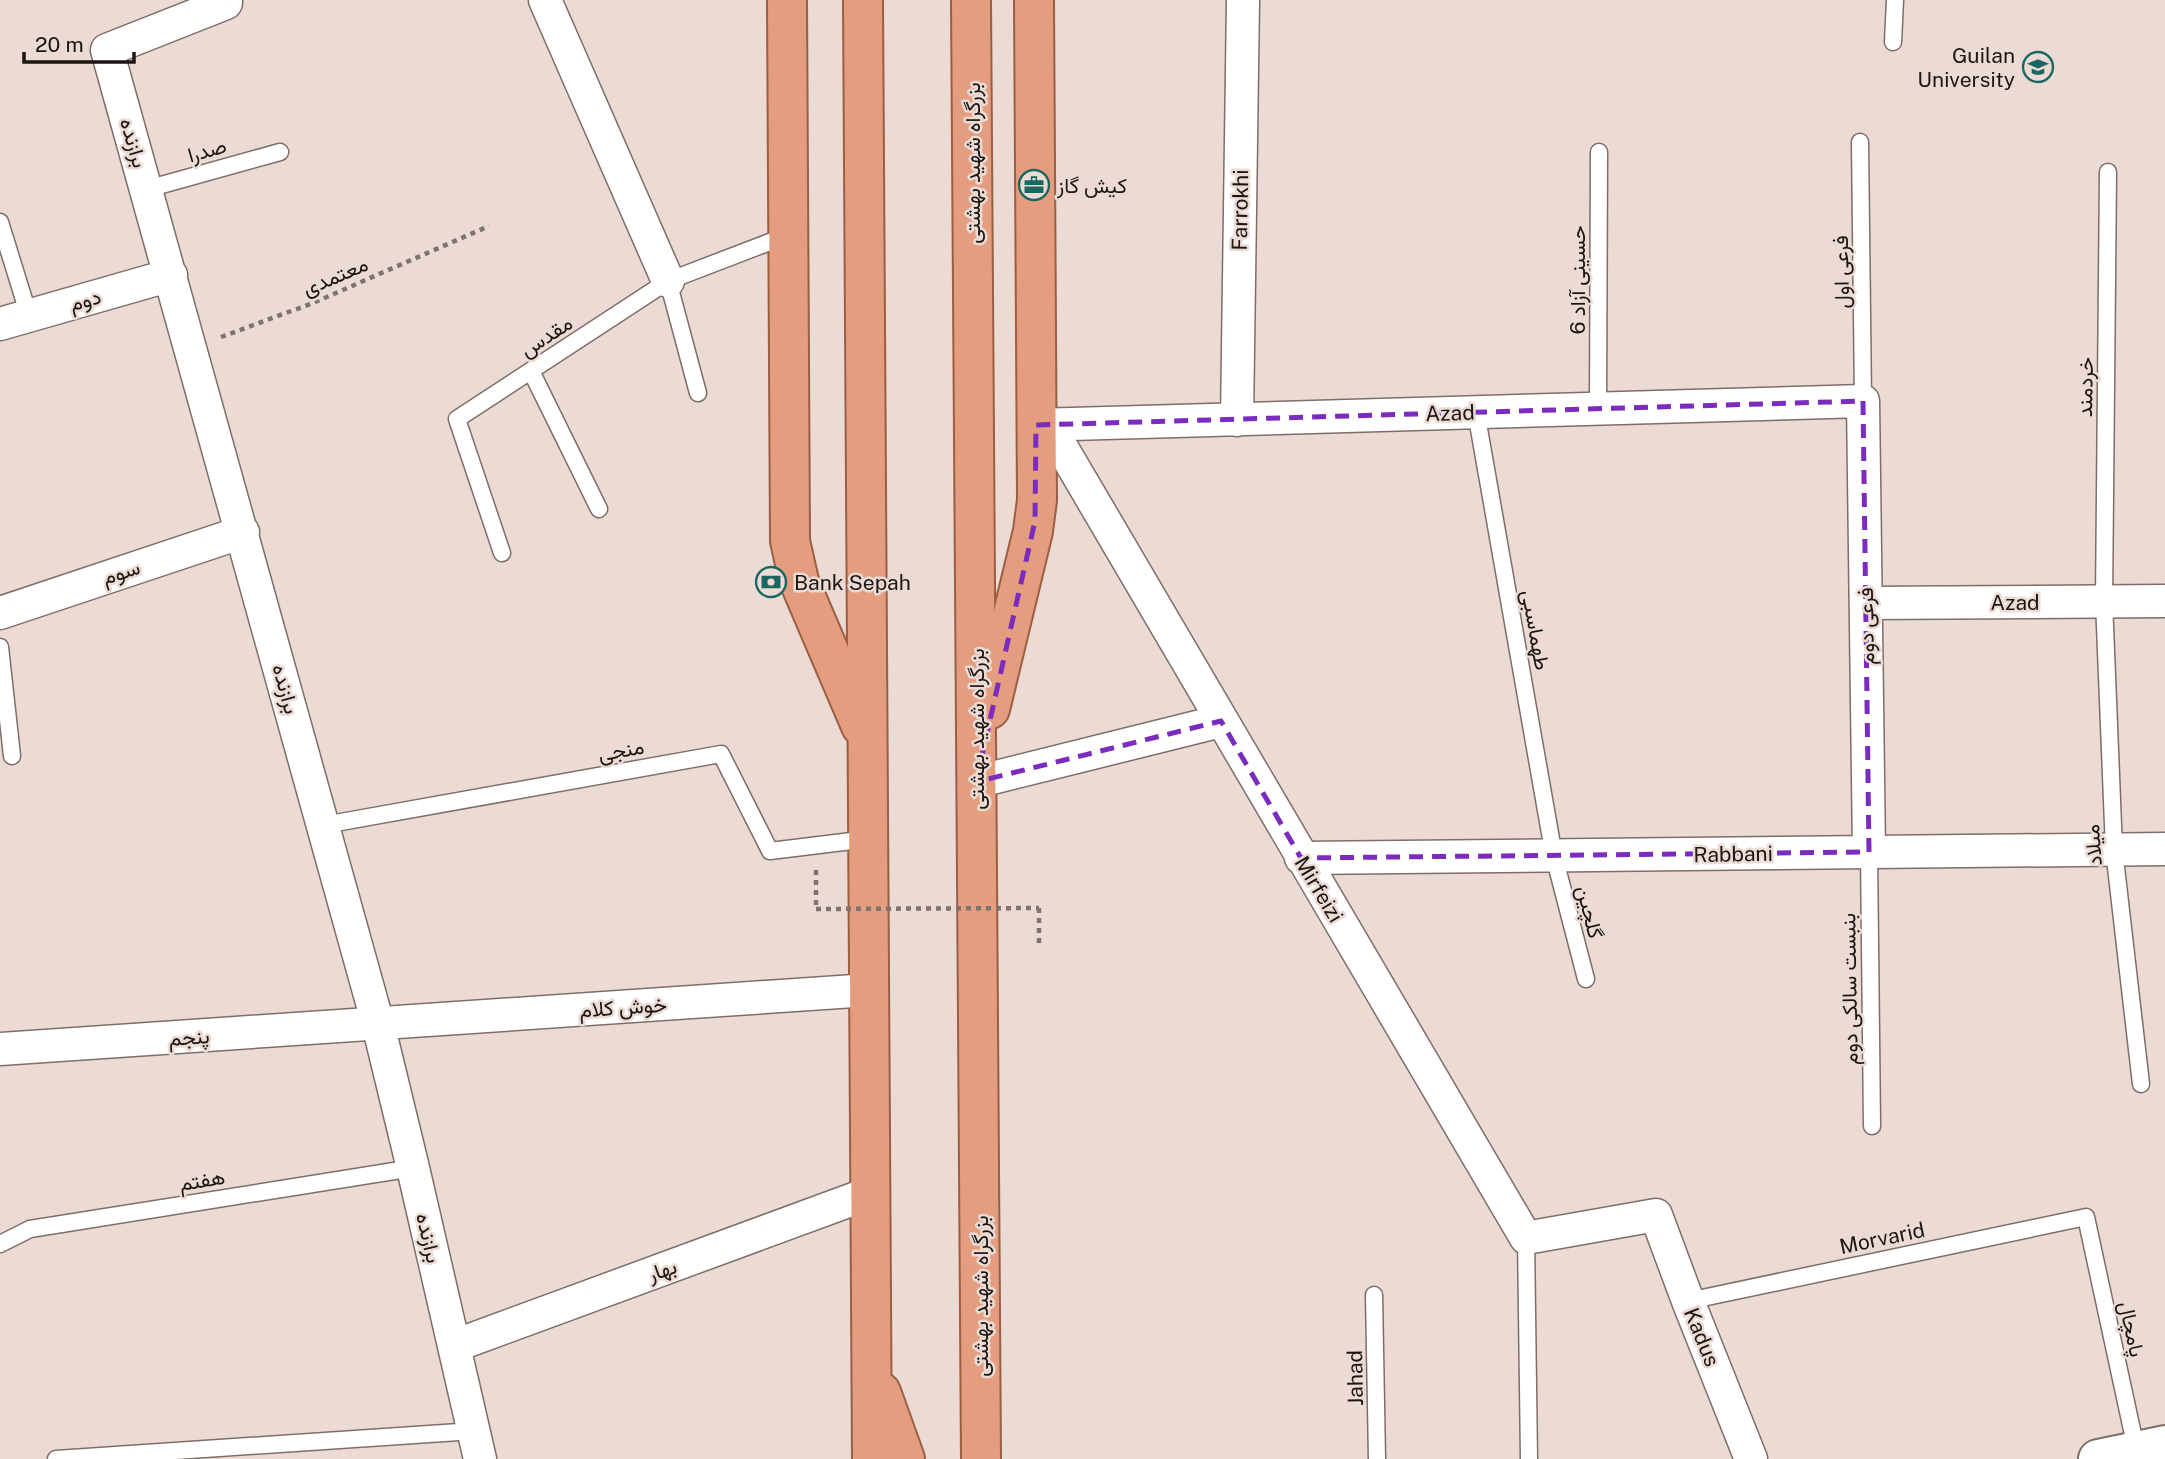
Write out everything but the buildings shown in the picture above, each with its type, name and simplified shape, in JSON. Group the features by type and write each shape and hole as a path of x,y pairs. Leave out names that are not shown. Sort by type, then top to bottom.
{"highway":[{"path":"787,0 790,541 799,581 867,742"},
{"path":"863,0 872,1459"},
{"name":"بزرگراه شهید بهشتی","path":"971,0 981,1459"},
{"path":"976,776 1035,521 1037,500 1042,424 1034,0"},
{"path":"872,1367 905,1459"}],"street":[{"name":"برازنده","path":"226,0 226,3 107,50 378,1024 477,1445"},
{"path":"545,0 668,281"},
{"name":"Farrokhi","path":"1237,420 1243,0"},
{"name":"دوم","path":"15,320 170,275"},
{"name":"Azad","path":"1042,424 1863,401"},
{"name":"فرعی دوم","path":"1863,401 1869,852"},
{"name":"Mirfeizi","path":"1042,424 1221,721 1525,1238"},
{"name":"سوم","path":"0,613 243,532"},
{"name":"Azad","path":"1866,603 2165,601"},
{"path":"976,776 1221,721"},
{"name":"Rabbani","path":"1301,858 2165,849"},
{"name":"خوش کلام","path":"378,1024 869,990"},
{"name":"پنجم","path":"0,1049 378,1024"},
{"name":"بهار","path":"454,1346 870,1193"},
{"name":"Kadus","path":"1525,1238 1656,1215 1751,1459"},
{"path":"2098,1459 2147,1452"}],"lane":[{"path":"1893,43 1895,0"},
{"name":"فرعی اول","path":"1860,142 1863,401"},
{"name":"صدرا","path":"147,189 279,152"},
{"name":"حسینی آزاد 6","path":"1598,408 1599,152"},
{"name":"خردمند","path":"2104,601 2108,172"},
{"path":"0,222 15,320"},
{"name":"مقدس","path":"502,553 457,419 668,281 788,235"},
{"path":"668,281 698,393"},
{"path":"531,371 599,509"},
{"name":"طهماسبی","path":"1476,412 1554,856"},
{"name":"میلاد","path":"2104,601 2114,850 2141,1084"},
{"path":"0,647 12,757"},
{"name":"منجی","path":"324,825 721,754 769,851 868,839"},
{"name":"بنبست سالکی دوم","path":"1869,852 1872,1126"},
{"name":"گلچین","path":"1554,856 1586,979"},
{"name":"هفتم","path":"0,1244 30,1229 413,1168"},
{"name":"Morvarid","path":"1688,1301 2086,1217"},
{"name":"پامچال","path":"2086,1217 2147,1452"},
{"path":"1525,1238 1529,1459"},
{"name":"Jahad","path":"1374,1296 1377,1459"},
{"path":"57,1459 477,1445"}],"path":[{"name":"معتمدی","path":"191,348 313,303 489,226"},
{"path":"816,845 816,909 1040,908 1039,943"}],"highlighted area":[{"path":"1863,401 1869,852 1301,858 1221,721 976,782 1035,521 1036,425"}],"place":[{"name":"Guilan University","path":"2038,67"},
{"name":"كيش گاز","path":"1034,185"},
{"name":"Bank Sepah","path":"771,582"}]}
